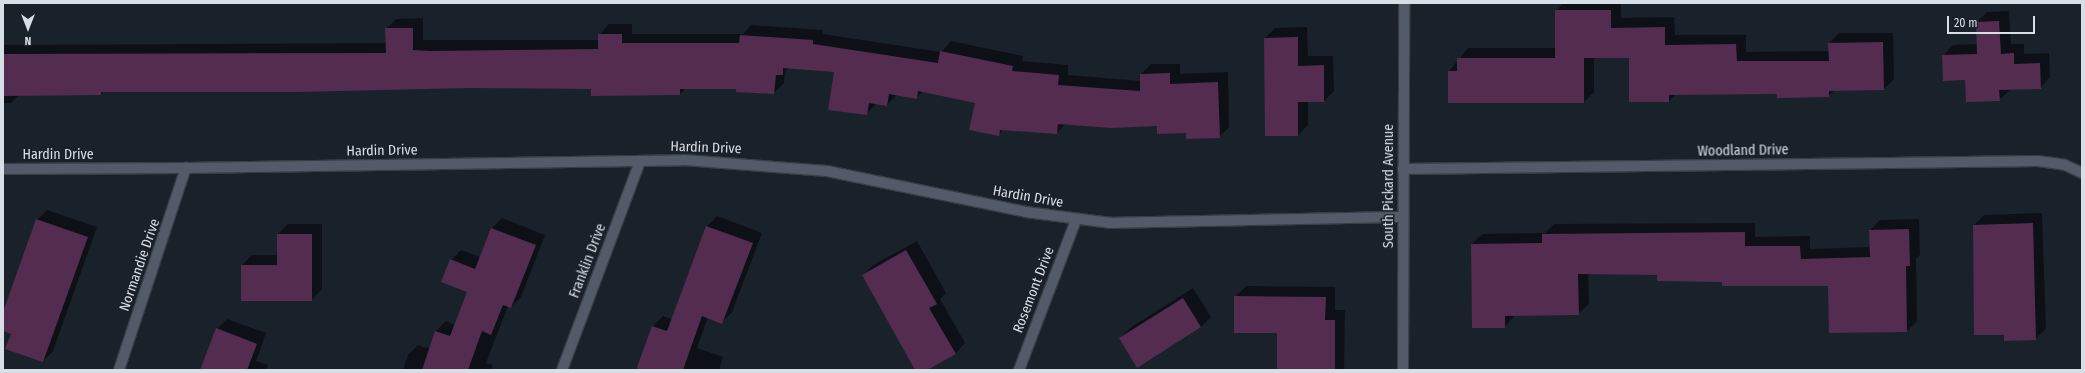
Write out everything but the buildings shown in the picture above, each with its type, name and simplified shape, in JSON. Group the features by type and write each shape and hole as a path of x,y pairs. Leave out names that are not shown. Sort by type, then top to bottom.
{"street":[{"name":"South Pickard Avenue","path":"1403,370 1404,3"},
{"name":"Hardin Drive","path":"3,169 186,168 684,160 827,171 909,186 1026,212 1076,220 1112,223 1403,217"},
{"name":"Franklin Drive","path":"562,370 640,161"},
{"name":"Woodland Drive","path":"1403,169 2038,162 2065,165 2082,174"},
{"name":"Normandie Drive","path":"119,370 186,168"},
{"name":"Rosemont Drive","path":"1019,370 1076,220"}]}
